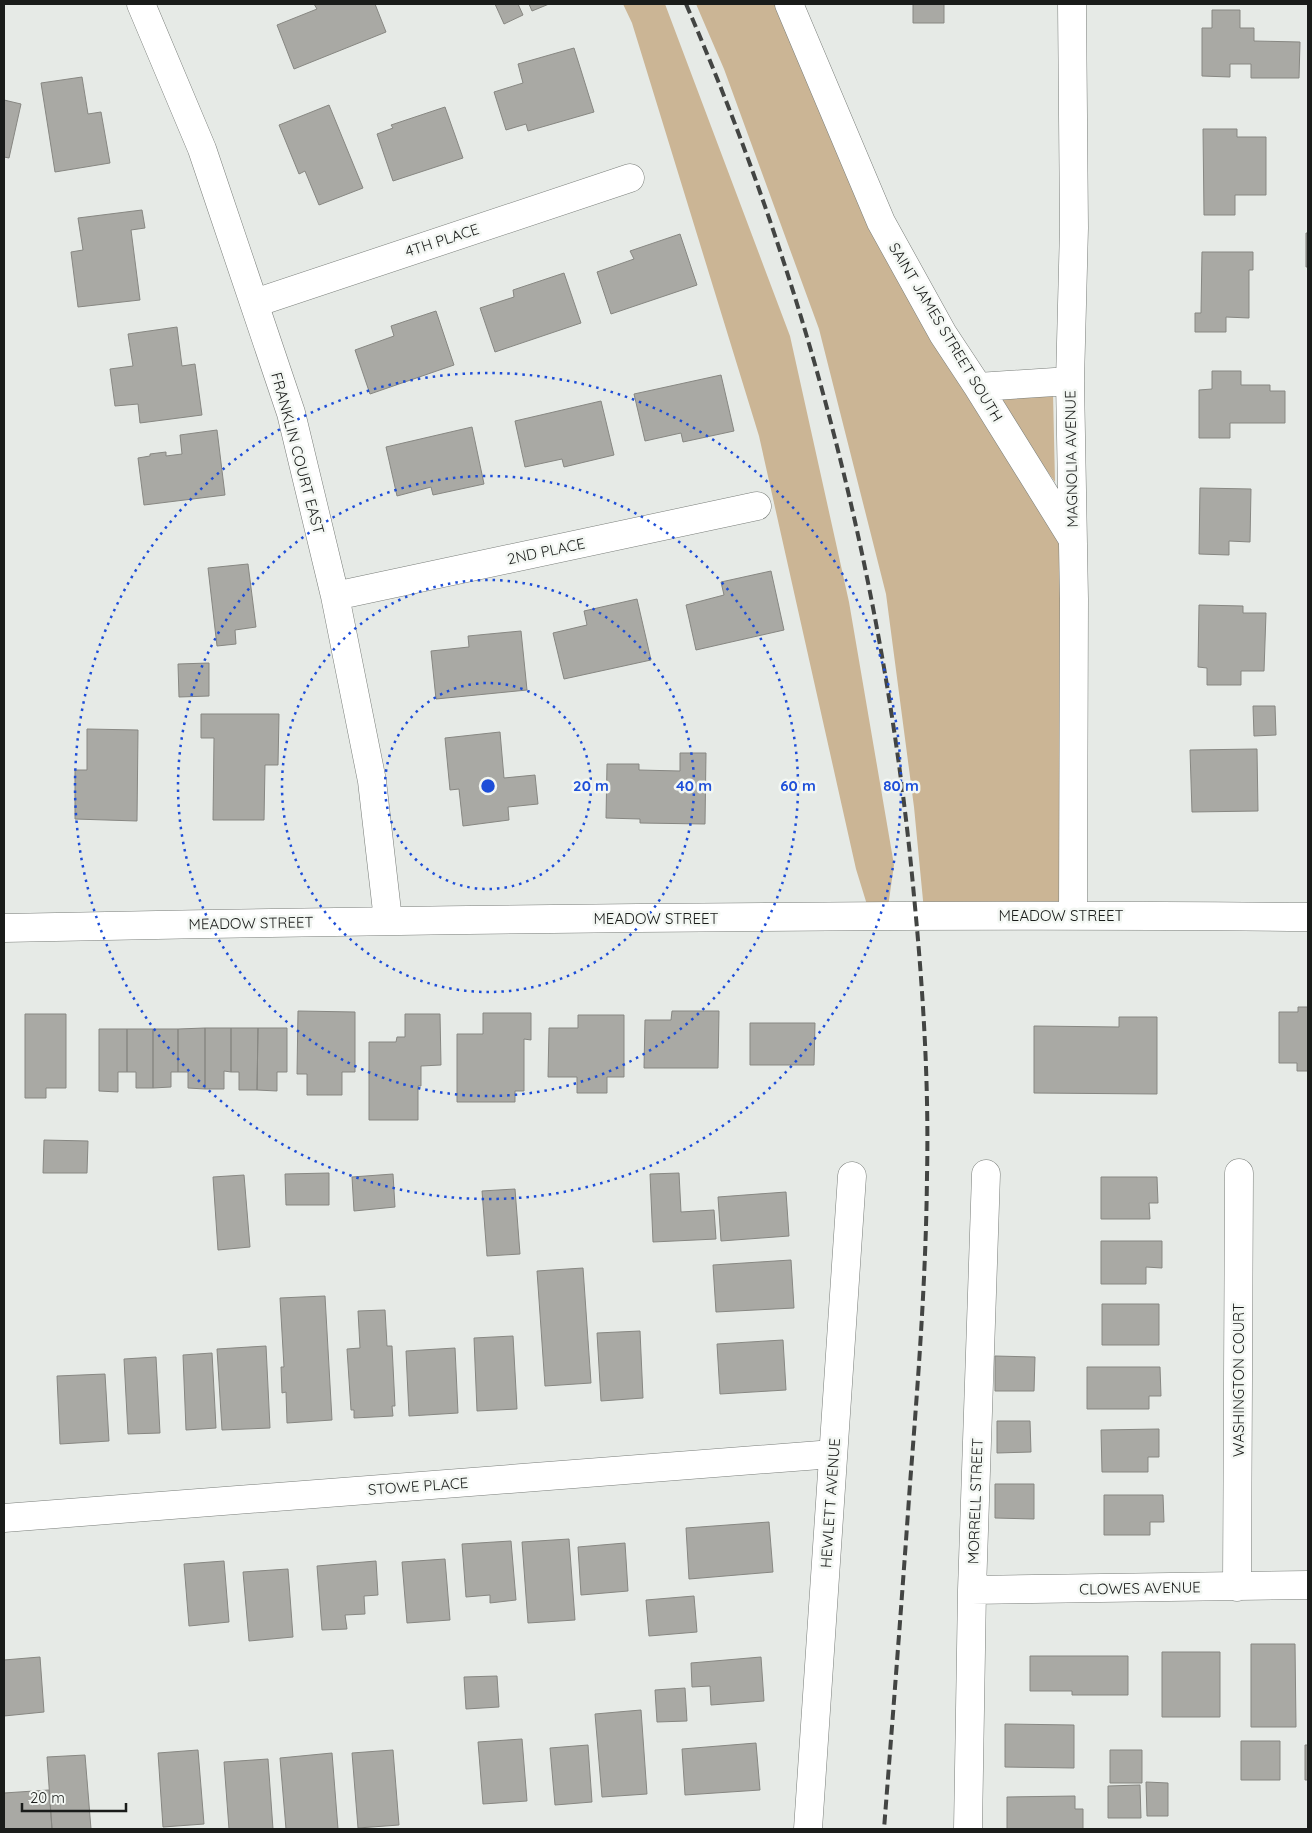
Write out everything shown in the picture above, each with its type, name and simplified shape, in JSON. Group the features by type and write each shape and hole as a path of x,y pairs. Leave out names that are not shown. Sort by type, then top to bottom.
{"street":[{"name":"FRANKLIN COURT EAST","path":"141,4 202,149 291,413 335,596 372,780 388,920"},
{"name":"SAINT JAMES STREET SOUTH","path":"790,4 880,222 943,334 1073,540"},
{"name":"MAGNOLIA AVENUE","path":"1072,4 1074,228 1070,381 1073,540 1073,915"},
{"name":"4TH PLACE","path":"255,303 630,178"},
{"path":"978,387 1070,381"},
{"name":"2ND PLACE","path":"335,596 757,506"},
{"name":"MEADOW STREET","path":"4,928 388,920 1073,915 1308,917"},
{"name":"WASHINGTON COURT","path":"1237,1586 1239,1173"},
{"name":"MORRELL STREET","path":"968,1829 972,1590 986,1174"},
{"name":"HEWLETT AVENUE","path":"808,1829 852,1176"},
{"name":"STOWE PLACE","path":"4,1518 833,1454"},
{"name":"CLOWES AVENUE","path":"972,1590 1308,1585"}],"shaded area":[{"path":"623,4 665,4 790,336 849,602 894,865 886,921 872,921 856,869 759,436 632,23"},
{"path":"696,4 789,4 881,222 1055,508 1074,599 1074,917 925,921 914,807 886,594 819,329 724,69"},
{"path":"1053,393 1055,482 994,397"}],"building":[{"path":"314,4 375,4 386,32 294,69 277,25 317,9"},
{"path":"495,4 518,4 523,15 504,24"},
{"path":"529,4 549,4 532,11"},
{"path":"913,4 944,4 944,23 913,23"},
{"path":"1212,10 1240,10 1240,28 1254,28 1254,41 1300,42 1299,78 1251,78 1251,64 1230,64 1230,77 1202,76 1202,28 1212,28"},
{"path":"574,48 594,112 528,131 526,124 506,130 494,92 523,83 518,64"},
{"path":"82,77 88,114 101,112 110,163 55,172 41,83"},
{"path":"4,100 21,104 9,158 4,157"},
{"path":"329,105 363,188 319,205 305,171 299,174 279,125"},
{"path":"445,107 463,158 393,181 377,134 393,128 391,125"},
{"path":"1203,129 1237,129 1237,137 1266,137 1266,195 1235,195 1235,215 1204,215"},
{"path":"142,210 145,228 131,230 140,300 78,307 71,252 83,250 78,218"},
{"path":"1306,233 1308,233 1308,267 1306,267"},
{"path":"680,234 697,285 611,314 597,272 634,259 630,251"},
{"path":"1202,252 1253,252 1253,270 1249,270 1249,318 1226,317 1226,332 1195,332 1195,313 1201,313"},
{"path":"564,273 581,323 495,352 480,308 514,297 513,290"},
{"path":"436,311 454,365 370,394 355,350 394,336 391,326"},
{"path":"177,327 182,366 195,364 202,415 140,423 138,404 115,406 110,369 133,366 128,334"},
{"path":"1212,371 1241,371 1241,385 1270,385 1270,391 1285,391 1285,423 1230,423 1230,438 1199,438 1199,390 1212,389"},
{"path":"721,375 734,431 683,442 681,433 645,441 634,394"},
{"path":"601,401 614,455 564,467 562,459 525,467 515,421"},
{"path":"472,427 484,484 433,495 431,487 397,496 386,447"},
{"path":"217,430 225,495 144,505 138,458 166,452 166,456 182,454 180,435"},
{"path":"1200,488 1251,489 1250,542 1229,541 1229,555 1199,554"},
{"path":"248,564 256,627 235,630 236,644 217,646 208,568"},
{"path":"771,571 784,630 696,650 686,605 724,595 721,582"},
{"path":"637,599 651,660 564,679 553,633 587,625 584,611"},
{"path":"1199,605 1243,606 1243,613 1266,613 1264,671 1241,671 1241,685 1207,685 1207,668 1198,667"},
{"path":"521,631 527,690 436,699 431,651 469,647 468,636"},
{"path":"209,663 209,696 179,697 178,664"},
{"path":"1253,706 1275,706 1276,735 1254,736"},
{"path":"201,714 279,714 278,765 265,765 264,820 213,820 214,738 201,738"},
{"path":"87,729 138,730 137,821 75,819 75,770 87,770"},
{"path":"500,732 504,778 535,775 538,804 508,807 509,820 463,826 459,789 450,790 445,738"},
{"path":"1257,749 1258,811 1192,812 1190,750"},
{"path":"680,753 706,753 705,824 640,823 640,819 606,818 607,764 639,764 639,770 680,771"},
{"path":"1298,1007 1308,1007 1308,1071 1297,1071 1297,1063 1279,1063 1279,1012 1298,1012"},
{"path":"298,1011 355,1012 355,1072 342,1072 342,1095 307,1095 307,1074 297,1074"},
{"path":"672,1011 719,1011 718,1068 644,1068 645,1020 671,1020"},
{"path":"483,1013 531,1013 531,1040 524,1039 524,1091 515,1091 515,1102 457,1102 457,1034 483,1034"},
{"path":"25,1014 66,1014 66,1088 46,1088 46,1098 25,1098"},
{"path":"405,1014 440,1014 441,1065 421,1066 421,1086 418,1086 418,1120 369,1120 369,1042 396,1042 397,1037 405,1037"},
{"path":"578,1015 624,1015 624,1077 607,1077 607,1093 577,1093 577,1077 548,1077 549,1028 578,1028"},
{"path":"1119,1017 1157,1017 1157,1094 1034,1093 1034,1026 1119,1027"},
{"path":"750,1023 815,1023 814,1065 750,1065"},
{"path":"205,1028 231,1028 231,1072 224,1071 224,1089 205,1089"},
{"path":"205,1028 205,1089 188,1088 188,1072 178,1072 178,1029"},
{"path":"231,1028 258,1028 257,1090 239,1090 239,1072 231,1072"},
{"path":"258,1028 287,1028 287,1072 277,1072 277,1091 257,1090"},
{"path":"99,1029 127,1029 127,1072 118,1072 118,1092 99,1091"},
{"path":"127,1029 153,1029 153,1088 136,1088 136,1072 127,1072"},
{"path":"153,1029 178,1029 178,1072 171,1072 171,1087 153,1088"},
{"path":"44,1140 88,1141 87,1173 43,1173"},
{"path":"329,1173 329,1205 286,1205 285,1174"},
{"path":"679,1173 681,1212 714,1210 716,1239 653,1242 650,1174"},
{"path":"393,1174 395,1207 354,1211 352,1177"},
{"path":"244,1175 250,1247 218,1250 213,1177"},
{"path":"1101,1177 1157,1177 1158,1203 1149,1203 1150,1219 1101,1219"},
{"path":"515,1189 520,1254 487,1256 482,1191"},
{"path":"786,1192 789,1236 721,1241 718,1197"},
{"path":"1101,1241 1162,1241 1162,1268 1146,1267 1146,1284 1101,1284"},
{"path":"791,1260 794,1308 716,1312 713,1265"},
{"path":"583,1268 591,1383 545,1386 537,1271"},
{"path":"325,1296 332,1420 287,1423 286,1392 282,1393 281,1367 284,1367 280,1298"},
{"path":"1102,1304 1159,1304 1159,1345 1102,1345"},
{"path":"385,1310 387,1346 392,1346 395,1406 392,1406 393,1416 354,1418 354,1410 351,1410 347,1349 360,1348 358,1311"},
{"path":"640,1331 643,1398 601,1401 597,1333"},
{"path":"513,1336 517,1409 477,1411 474,1338"},
{"path":"783,1340 786,1390 720,1394 717,1344"},
{"path":"266,1346 270,1428 222,1430 217,1349"},
{"path":"455,1348 458,1413 409,1416 406,1351"},
{"path":"212,1353 216,1428 186,1430 183,1355"},
{"path":"995,1356 1035,1357 1034,1391 995,1391"},
{"path":"156,1357 160,1433 128,1434 124,1359"},
{"path":"1087,1367 1160,1367 1161,1396 1149,1396 1149,1409 1087,1409"},
{"path":"105,1374 109,1441 60,1444 57,1376"},
{"path":"997,1421 1030,1421 1031,1452 997,1453"},
{"path":"1159,1429 1159,1457 1148,1457 1148,1472 1102,1472 1101,1430"},
{"path":"995,1484 1034,1484 1034,1519 995,1518"},
{"path":"1104,1495 1163,1495 1164,1522 1150,1522 1150,1535 1104,1535"},
{"path":"769,1522 773,1572 689,1579 686,1528"},
{"path":"569,1539 575,1620 528,1623 522,1542"},
{"path":"511,1541 516,1600 490,1603 490,1595 466,1597 462,1544"},
{"path":"625,1543 628,1591 581,1595 578,1547"},
{"path":"445,1559 450,1620 407,1623 402,1562"},
{"path":"224,1561 229,1622 189,1626 184,1564"},
{"path":"376,1561 378,1595 364,1596 365,1614 345,1615 347,1629 322,1630 317,1566"},
{"path":"288,1569 293,1637 249,1641 243,1572"},
{"path":"694,1596 697,1632 649,1636 646,1600"},
{"path":"1251,1644 1295,1644 1296,1727 1251,1727"},
{"path":"1162,1652 1220,1652 1220,1717 1162,1717"},
{"path":"1030,1656 1128,1656 1128,1695 1072,1695 1072,1691 1030,1691"},
{"path":"40,1657 44,1712 4,1716 4,1660"},
{"path":"761,1657 764,1701 711,1705 710,1686 692,1687 691,1663"},
{"path":"497,1676 499,1707 466,1709 464,1677"},
{"path":"685,1688 687,1721 657,1722 655,1690"},
{"path":"641,1710 647,1794 602,1797 595,1714"},
{"path":"1005,1724 1074,1725 1074,1768 1005,1767"},
{"path":"522,1739 527,1801 483,1804 478,1742"},
{"path":"1241,1741 1280,1741 1280,1780 1241,1780"},
{"path":"756,1743 760,1790 685,1795 682,1749"},
{"path":"588,1745 592,1802 555,1805 550,1748"},
{"path":"1305,1745 1308,1745 1308,1780 1305,1780"},
{"path":"198,1750 204,1824 163,1827 158,1753"},
{"path":"393,1750 399,1825 358,1828 352,1753"},
{"path":"1110,1750 1142,1750 1142,1783 1110,1783"},
{"path":"332,1753 338,1829 286,1829 280,1758"},
{"path":"85,1755 91,1829 52,1829 47,1757"},
{"path":"268,1759 273,1829 229,1829 224,1762"},
{"path":"1146,1782 1168,1783 1168,1816 1147,1816"},
{"path":"1140,1785 1141,1818 1108,1818 1108,1786"},
{"path":"49,1790 52,1829 4,1829 4,1793"},
{"path":"1075,1796 1075,1809 1083,1809 1083,1829 1007,1829 1007,1797"}],"railway":[{"path":"686,4 730,111 770,220 805,330 836,441 862,553 884,667 901,781 914,896 923,1001 926,1071 926,1215 919,1369 884,1829"}]}
